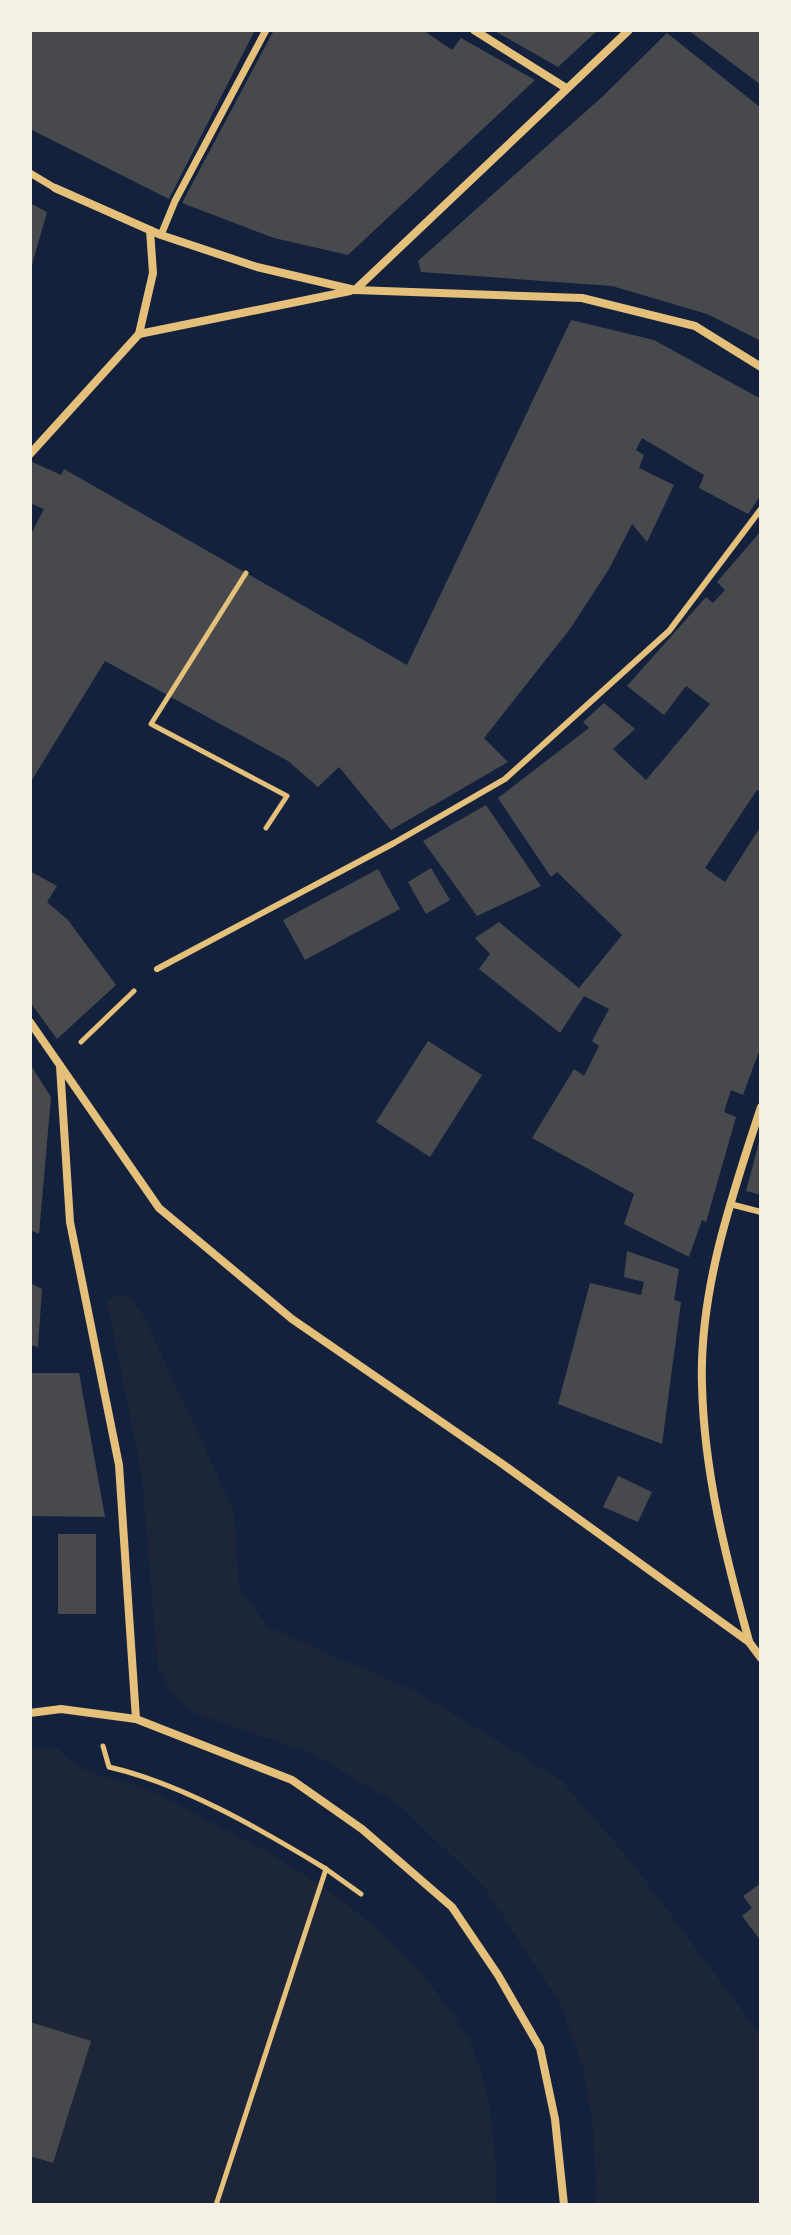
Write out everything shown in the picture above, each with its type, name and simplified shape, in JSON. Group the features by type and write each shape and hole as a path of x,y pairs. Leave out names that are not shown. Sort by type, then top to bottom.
{"street":[{"path":"161,235 175,201 266,30"},
{"path":"474,30 566,88"},
{"path":"139,334 355,290 629,30"},
{"path":"30,173 55,188 161,235 257,267 355,290 582,298 695,326 761,367"},
{"path":"30,454 139,334 153,273 150,230"},
{"path":"30,1022 159,1208 292,1319 501,1463 749,1642 761,1658"},
{"path":"60,1062 70,1222 119,1465 136,1719"},
{"path":"749,1642 719,1533 702,1384 711,1284 730,1204 761,1107"},
{"path":"30,1713 61,1709 136,1719 292,1780 362,1829 452,1907 498,1975 540,2048 555,2119 564,2205"}],"lane":[{"path":"157,969 394,843 505,779 669,631 761,509"},
{"path":"730,1204 761,1212"}],"path":[{"path":"246,573 151,724 287,796 266,828"},
{"path":"60,1062 157,969"},
{"path":"95,1713 109,1767 211,1807 276,1838 361,1894"},
{"path":"216,2205 326,1869"}],"shaded area":[{"path":"128,1295 142,1313 234,1511 239,1588 268,1627 419,1693 561,1780 630,1860 759,2033 761,2205 597,2205 593,2127 583,2066 559,2002 485,1888 397,1803 313,1754 195,1713 173,1695 158,1667 142,1478 107,1302 114,1296"},
{"path":"30,1749 60,1749 69,1759 90,1772 151,1791 268,1853 342,1901 408,1959 452,2013 466,2035 480,2068 492,2126 497,2205 30,2205"}],"building":[{"path":"30,30 255,30 169,199 30,129"},
{"path":"274,30 423,30 452,50 461,38 535,80 348,255 274,238 182,203"},
{"path":"493,30 598,30 558,67"},
{"path":"688,30 761,30 761,85"},
{"path":"667,33 761,108 761,341 707,314 612,286 421,272 418,261 602,97"},
{"path":"30,203 47,212 31,268 30,268"},
{"path":"571,320 654,340 761,399 761,495 748,514 699,488 704,475 642,438 636,450 644,455 639,468 674,485 647,542 632,524 609,569 570,629 484,738 508,762 391,830 339,767 318,787 288,761 105,661 30,783 30,536 44,509 30,503 30,461 61,475 64,469 407,665"},
{"path":"761,531 761,792 757,790 705,868 725,882 761,826 761,1046 743,1095 731,1090 724,1112 736,1117 706,1222 702,1220 689,1257 624,1224 634,1194 532,1138 574,1069 584,1076 599,1046 592,1041 609,1009 584,996 560,1033 479,969 490,954 475,938 499,922 579,988 622,935 557,872 551,877 498,798 589,728 583,722 604,703 635,729 613,749 646,780 710,704 686,686 664,715 627,686 706,597 713,603 725,590 717,582"},
{"path":"486,805 541,886 477,916 423,841"},
{"path":"431,868 450,900 426,914 408,882"},
{"path":"378,869 400,909 305,960 283,920"},
{"path":"30,871 57,886 47,902 68,920 116,985 57,1039 30,1002"},
{"path":"428,1041 482,1075 430,1157 376,1122"},
{"path":"30,1064 51,1097 39,1234 30,1230"},
{"path":"761,1138 761,1195 746,1191"},
{"path":"627,1251 679,1269 674,1300 681,1302 662,1444 558,1404 590,1283 641,1295 644,1282 624,1277"},
{"path":"30,1283 42,1289 38,1347 30,1345"},
{"path":"30,1373 79,1373 105,1517 30,1516"},
{"path":"618,1476 652,1492 638,1522 603,1507"},
{"path":"58,1534 96,1534 96,1614 58,1614"},
{"path":"761,1883 761,1941 742,1916 752,1908 743,1896"},
{"path":"30,2022 91,2041 53,2163 30,2156"}]}
